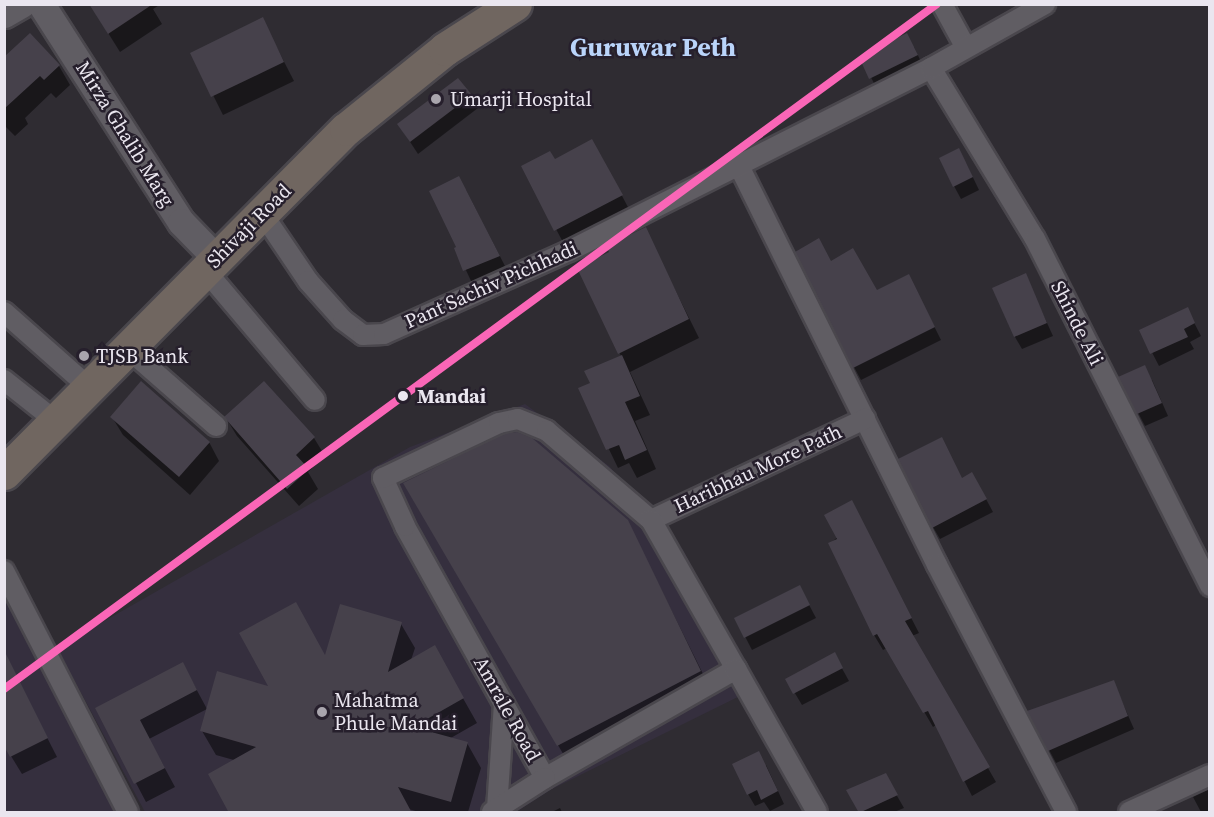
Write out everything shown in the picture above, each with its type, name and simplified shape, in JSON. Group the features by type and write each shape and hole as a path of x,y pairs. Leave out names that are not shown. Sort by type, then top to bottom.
{"highway":[{"name":"Shivaji Road","path":"4,473 346,129 445,49 515,4"}],"street":[{"path":"4,14 21,4"},
{"name":"Mirza Ghalib Marg","path":"41,4 181,222 211,264"},
{"path":"942,4 965,46"},
{"name":"Pant Sachiv Pichhadi","path":"262,213 308,280 343,320 363,335 384,334 569,251 931,68 965,46 1045,4"},
{"name":"Shinde Ali","path":"931,68 1035,239 1209,586"},
{"path":"738,164 1066,813"},
{"path":"211,264 315,400"},
{"path":"4,312 90,388"},
{"path":"128,349 216,426"},
{"path":"4,380 57,422"},
{"name":"Amrale Road","path":"651,520 547,431 518,419 499,423 383,478 405,526 545,778 736,669"},
{"name":"Haribhau More Path","path":"651,520 865,419"},
{"path":"651,520 817,813"},
{"path":"4,571 128,813"},
{"path":"495,811 504,704"},
{"path":"1129,813 1209,775"},
{"path":"495,811 545,778"}],"shaded area":[{"path":"525,404 609,466 683,550 756,688 552,789 516,812 145,812 57,648 410,447"},
{"path":"4,582 118,812 5,812"}],"building":[{"path":"89,4 153,4 108,34"},
{"path":"263,17 284,62 211,97 190,53"},
{"path":"30,33 60,65 44,80 40,76 4,109 4,57"},
{"path":"907,33 918,55 869,79 859,57"},
{"path":"458,78 472,95 410,142 397,124"},
{"path":"592,139 623,195 554,231 521,166 550,151 555,159"},
{"path":"959,148 973,177 953,187 939,158"},
{"path":"459,176 500,256 463,271 454,248 456,247 429,191"},
{"path":"646,227 689,319 618,354 577,268 609,252 606,246"},
{"path":"819,238 831,261 853,248 877,290 909,274 935,327 853,368 795,252"},
{"path":"1026,273 1047,323 1014,337 992,288"},
{"path":"1188,307 1195,323 1184,329 1188,337 1150,354 1139,330"},
{"path":"622,355 640,396 625,402 647,450 625,460 619,445 606,450 578,388 590,383 584,371"},
{"path":"1145,365 1162,403 1137,414 1118,377"},
{"path":"141,381 210,442 179,477 110,417"},
{"path":"264,381 315,437 296,455 309,469 287,489 224,417"},
{"path":"517,432 532,438 628,520 701,671 557,746 403,483 503,434"},
{"path":"942,437 962,478 972,472 987,499 932,528 898,459"},
{"path":"852,500 912,618 905,621 990,767 963,782 928,711 923,713 877,634 873,636 828,543 837,539 824,515"},
{"path":"800,585 810,605 744,638 734,618"},
{"name":"Mahatma Phule Mandai","path":"296,602 325,655 340,604 402,622 388,672 435,645 464,698 413,727 468,742 451,802 398,787 412,813 229,813 208,774 256,747 200,731 217,671 268,686 239,633"},
{"path":"4,650 48,738 10,757 4,746"},
{"path":"835,652 843,668 793,694 785,679"},
{"path":"183,662 197,690 140,720 165,768 134,784 95,708"},
{"path":"1114,680 1128,716 1048,751 1027,711"},
{"path":"759,751 778,791 761,800 757,790 747,795 732,764"},
{"path":"886,773 898,795 859,813 846,790"}],"transit line":[{"path":"4,689 937,4"}],"place":[{"name":"Umarji Hospital","path":"436,99"},
{"name":"TJSB Bank","path":"84,356"},
{"name":"Mandai","path":"403,396"},
{"name":"Mahatma Phule Mandai","path":"322,712"}],"district":[{"name":"Guruwar Peth","path":"653,48"}]}
